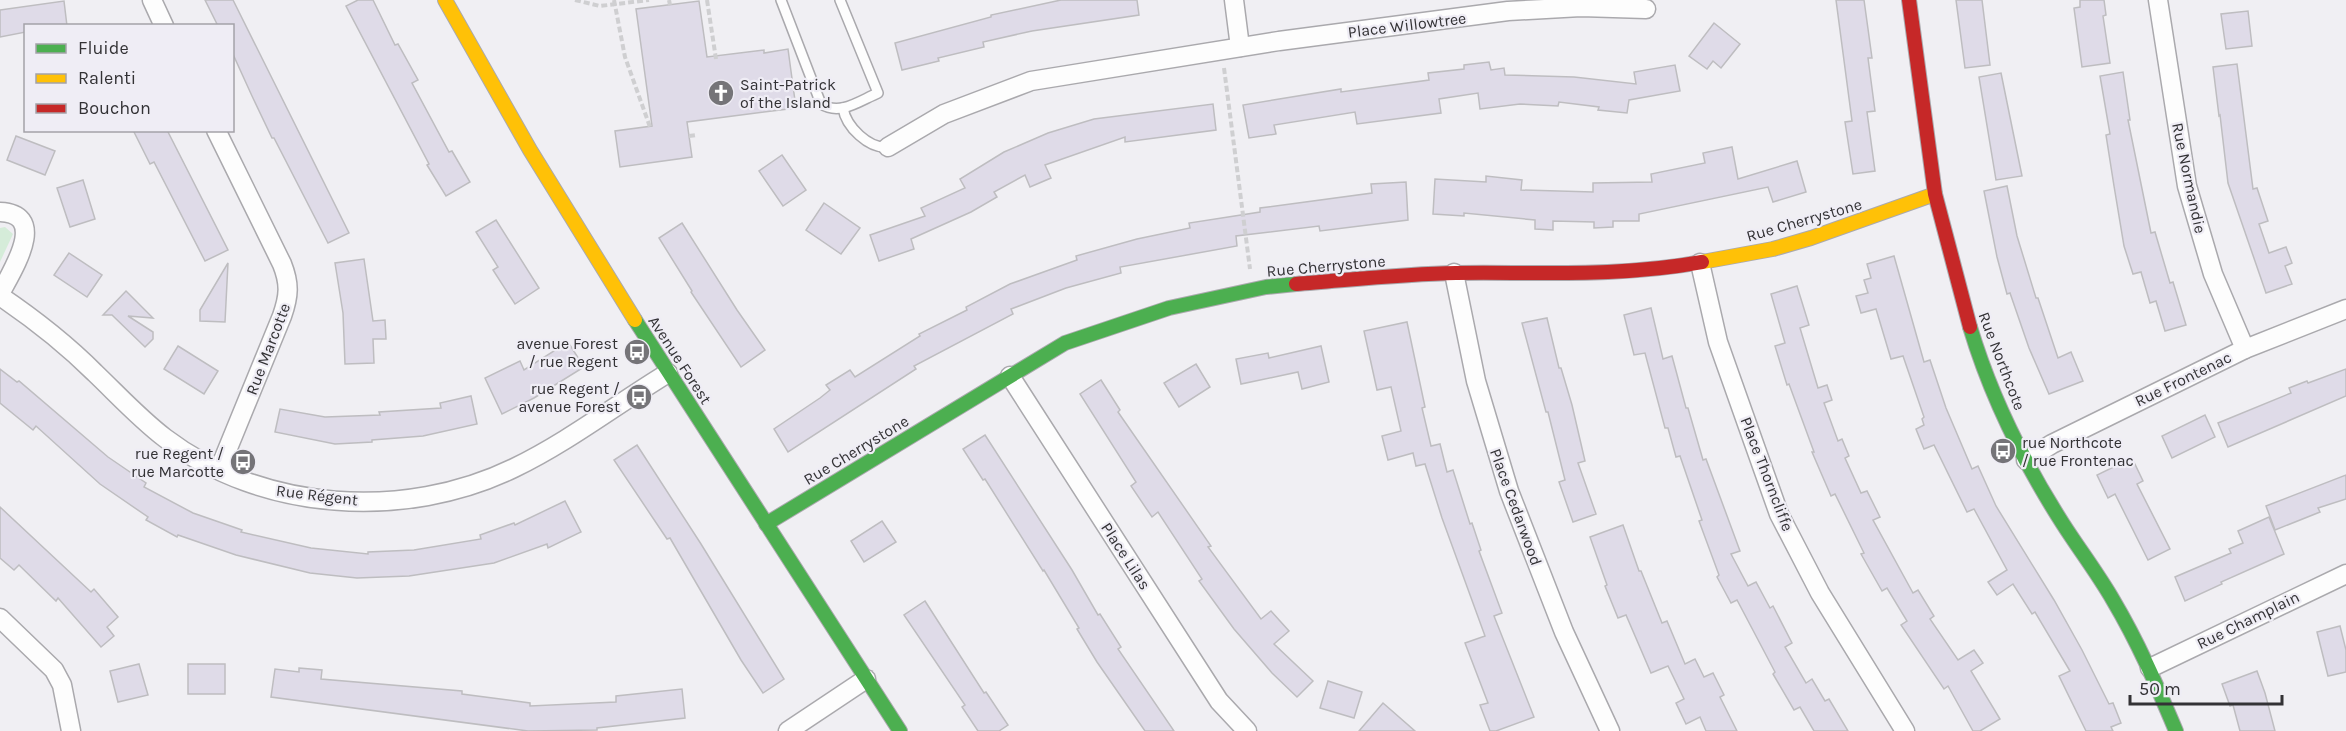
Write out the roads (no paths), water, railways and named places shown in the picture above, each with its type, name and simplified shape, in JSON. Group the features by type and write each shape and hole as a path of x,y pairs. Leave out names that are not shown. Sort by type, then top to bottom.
{"street":[{"path":"152,0 163,24"},
{"name":"Avenue Forest","path":"445,0 531,154 668,373 900,731"},
{"path":"1234,0 1240,47"},
{"name":"Rue Northcote","path":"1909,0 1935,194 1963,305 1977,350 2011,432 2062,522 2113,600 2150,668 2176,731"},
{"name":"Rue Normandie","path":"2158,0 2187,186 2213,274 2245,349"},
{"name":"Place Willowtree","path":"888,147 944,114 1031,81 1240,47 1508,11 1581,7 1646,9"},
{"name":"Rue Marcotte","path":"217,132 282,264 289,289 282,316 219,470"},
{"name":"Rue Cherrystone","path":"766,524 1065,343 1169,308 1266,287 1454,273 1628,272 1700,263 1773,249 1811,238 1935,194"},
{"name":"Rue Régent","path":"0,212 18,218 24,224 26,233 25,243 0,295 61,342 164,438 219,470 258,486 328,500 377,502 459,489 513,468 543,452 668,373"},
{"name":"Place Thorncliffe","path":"1700,263 1718,342 1779,514 1820,593 1905,731"},
{"name":"Place Cedarwood","path":"1454,273 1476,381 1509,491 1564,632 1610,731"},
{"name":"Rue Frontenac","path":"2026,460 2052,444 2245,349 2346,309"},
{"name":"Place Lilas","path":"1010,376 1219,701 1247,731"},
{"name":"Rue Champlain","path":"2150,668 2346,574"},
{"path":"0,618 54,670 62,686 71,731"},
{"path":"788,731 866,679"}],"lane":[{"path":"781,0 821,104 830,109 843,108 878,93 840,0"},
{"path":"843,108 844,116 854,129 878,147 888,147"}],"place":[{"name":"Saint-Patrick of the Island","path":"721,93"},
{"name":"avenue Forest / rue Regent","path":"637,352"},
{"name":"rue Regent / avenue Forest","path":"639,397"},
{"name":"rue Northcote / rue Frontenac","path":"2003,451"},
{"name":"rue Regent / rue Marcotte","path":"243,462"}]}
